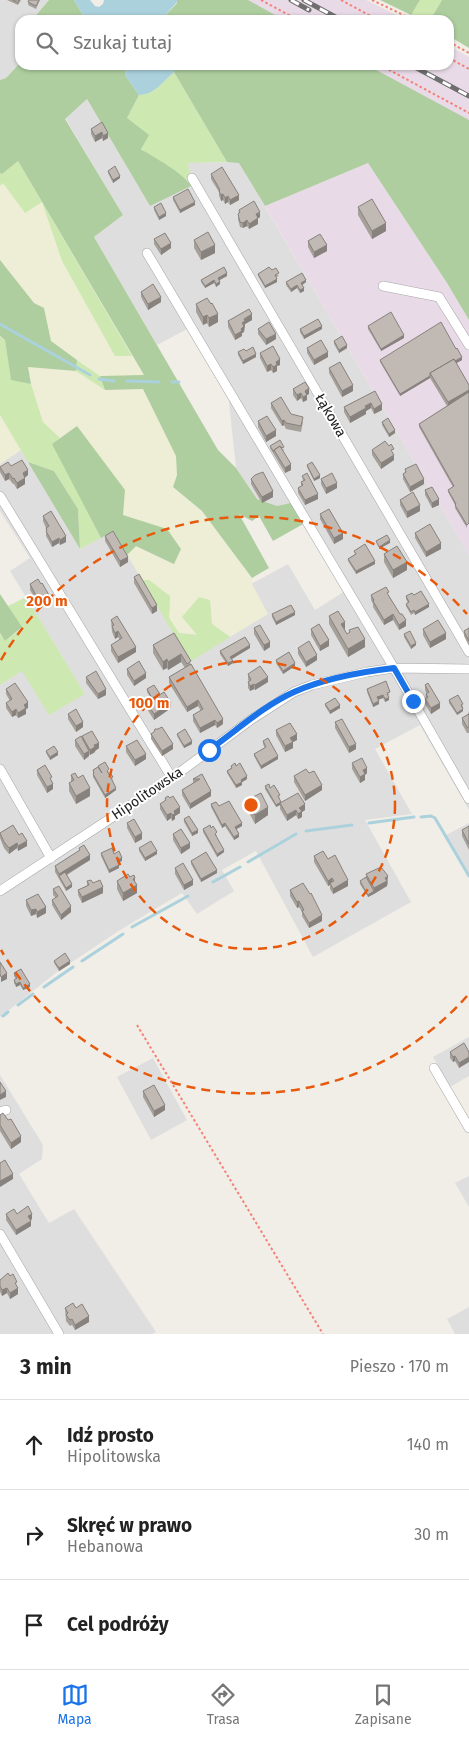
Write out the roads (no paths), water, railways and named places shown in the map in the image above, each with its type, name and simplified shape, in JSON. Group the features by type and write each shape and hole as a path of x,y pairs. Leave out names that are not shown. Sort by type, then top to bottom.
{"street":[{"name":"Łąkowa","path":"192,178 469,652"},
{"path":"147,253 394,668 469,799"},
{"path":"383,286 439,297 469,345"},
{"path":"0,496 172,778"},
{"name":"Hipolitowska","path":"0,890 172,778 252,719 294,692 345,676 394,668 469,670"},
{"path":"0,770 51,858"},
{"path":"434,1068 469,1128"},
{"path":"0,1234 59,1334"}],"water":[{"path":"74,0 90,0 95,6 99,7 103,4 104,0 177,0 165,15 83,15"},
{"path":"126,70 174,70 174,72 154,90 144,95 139,95 125,75"}],"waterway":[{"path":"0,324 90,375"},
{"path":"99,379 114,381"},
{"path":"127,381 159,382"},
{"path":"172,382 179,382"},
{"path":"421,817 431,816 435,818 469,876"},
{"path":"369,823 414,817"},
{"path":"306,831 352,825"},
{"path":"248,862 296,834"},
{"path":"213,882 240,867"},
{"path":"132,927 188,896"},
{"path":"82,961 123,934"},
{"path":"44,987 73,967"},
{"path":"18,1005 33,994"},
{"path":"3,1016 8,1012"}],"railway":[{"path":"291,0 309,10"},
{"path":"304,0 332,15"},
{"path":"420,70 469,96"}]}
